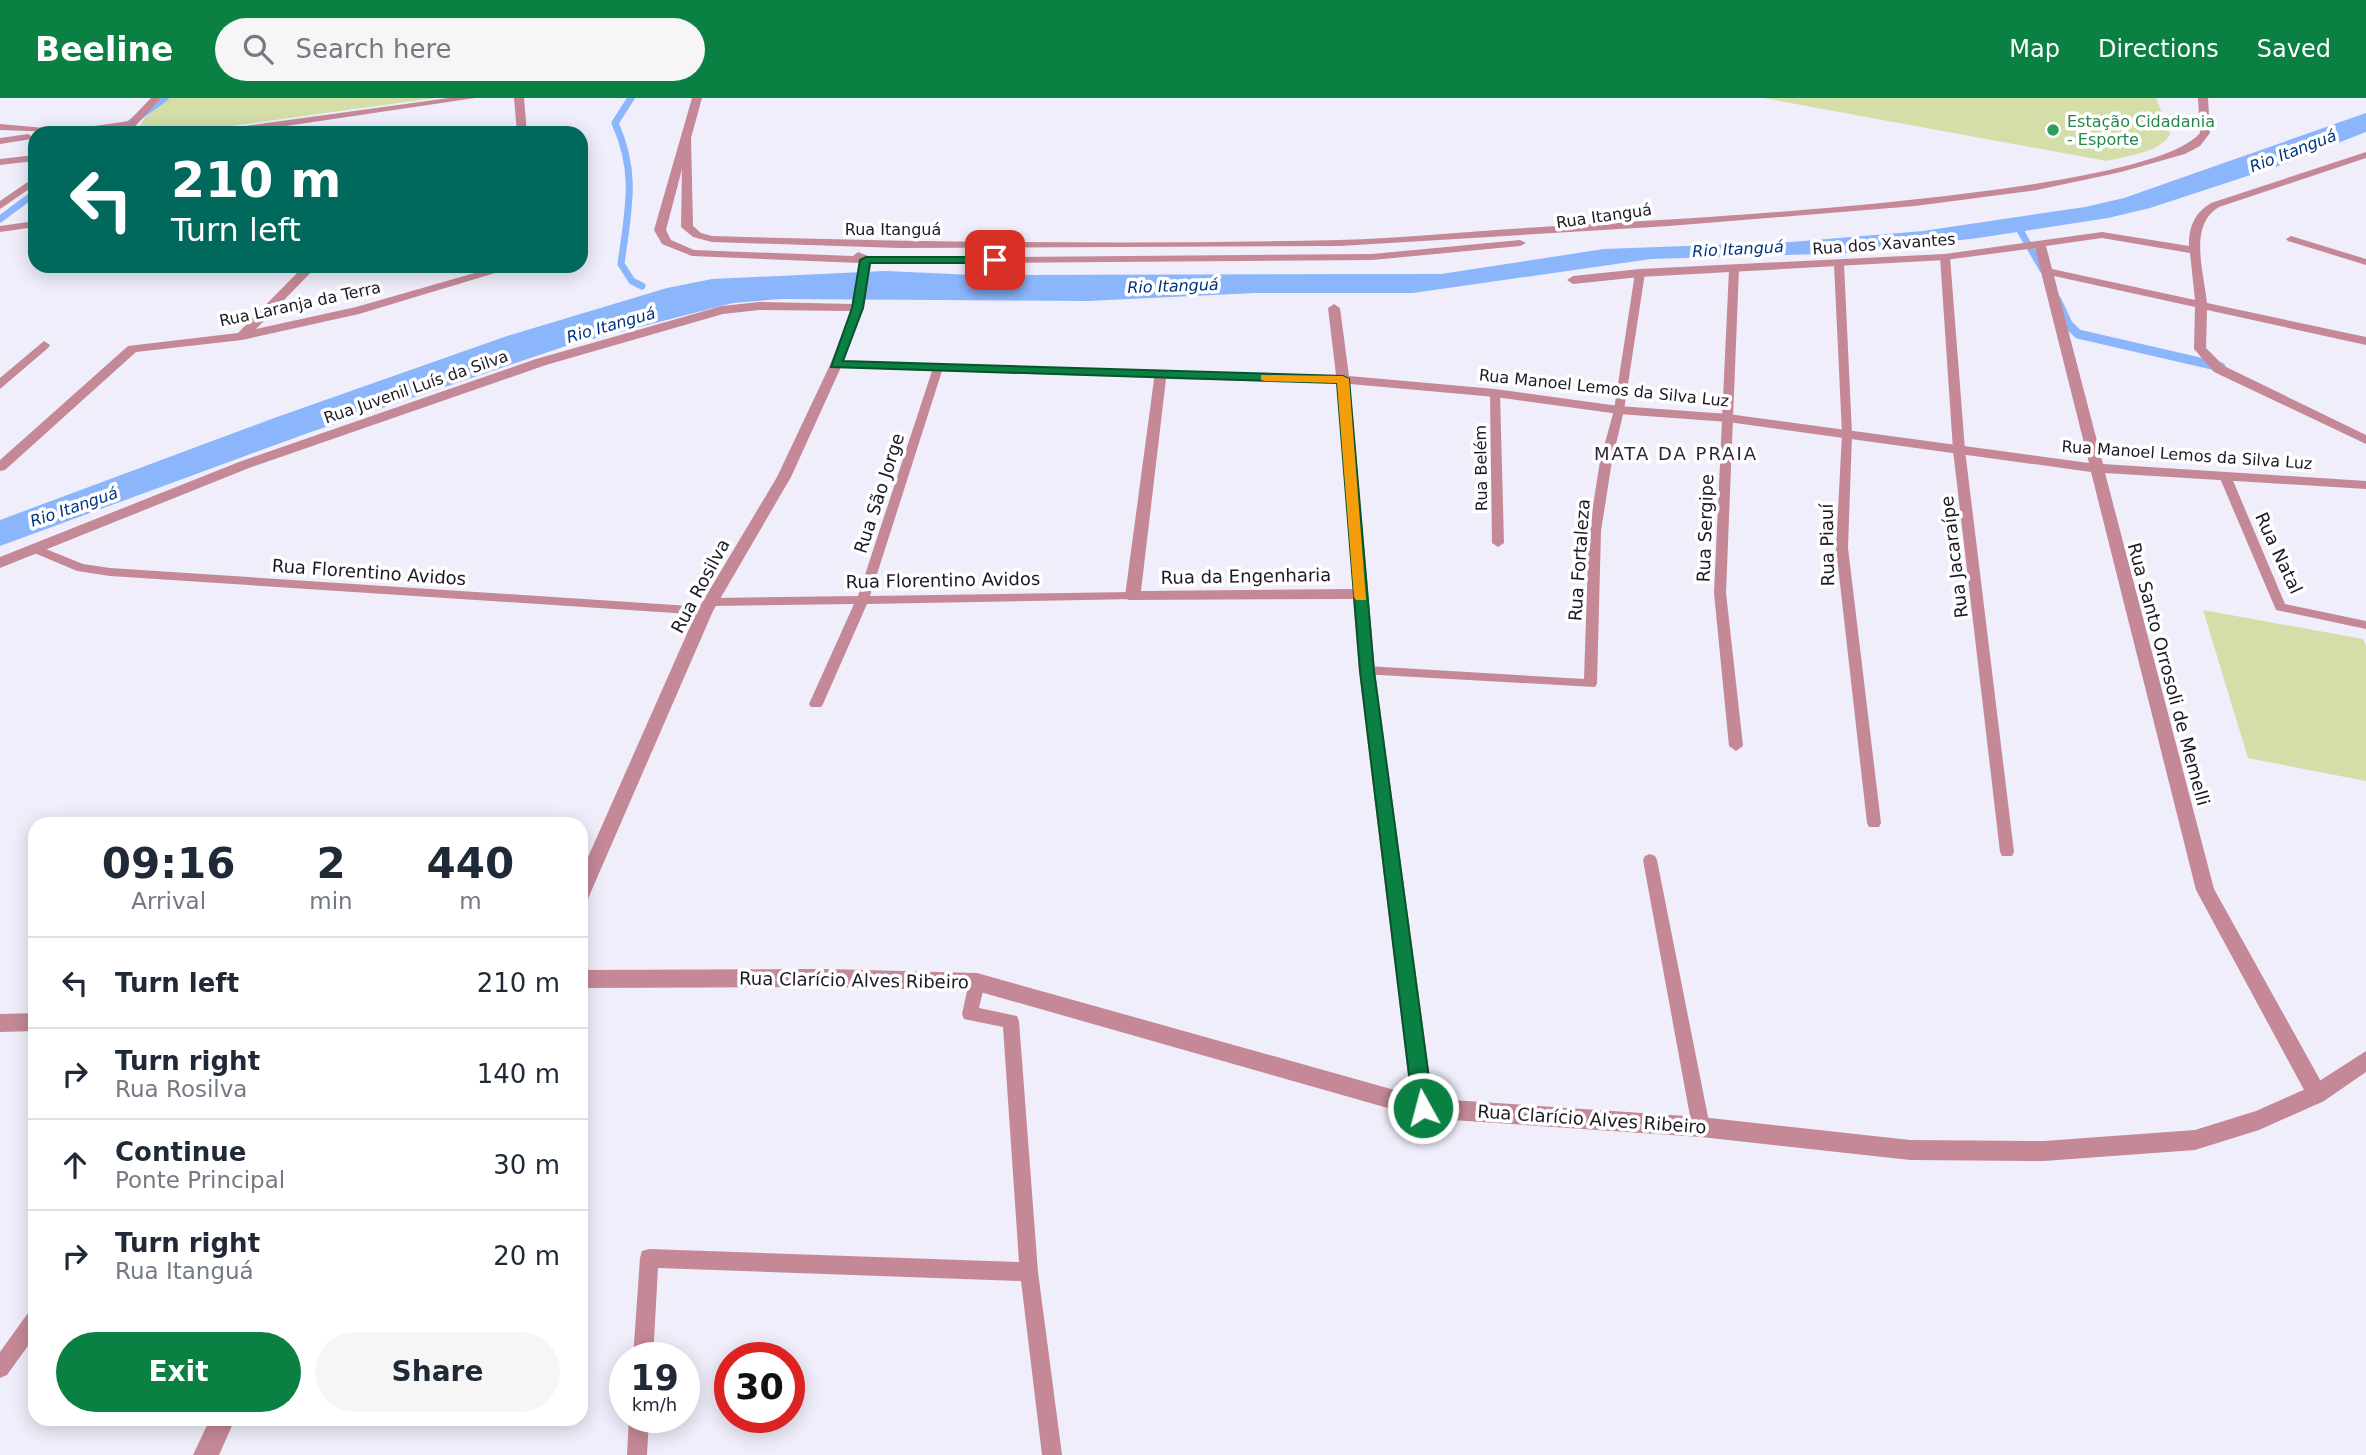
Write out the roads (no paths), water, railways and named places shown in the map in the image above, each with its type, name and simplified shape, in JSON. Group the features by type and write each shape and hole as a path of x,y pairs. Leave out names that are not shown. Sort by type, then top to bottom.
{"street":[{"path":"128,126 156,98"},
{"path":"267,126 470,98"},
{"path":"519,98 521,126"},
{"name":"Rua Itanguá","path":"697,98 688,140 660,230 662,237 673,247 703,254 866,266 1372,257 1441,252 1669,223"},
{"path":"1669,223 1947,200 2037,187 2107,172 2181,152 2196,144 2205,133 2203,98"},
{"path":"0,127 28,129"},
{"path":"0,141 28,137"},
{"name":"Rua Itanguá","path":"688,140 686,221 690,231 712,239 844,245 1365,243 1669,223"},
{"path":"2366,155 2214,205 2203,212 2194,236 2200,303 2200,349 2211,364 2366,440"},
{"path":"0,162 28,159"},
{"path":"0,206 28,185"},
{"path":"0,229 28,225"},
{"name":"Rua dos Xavantes","path":"1573,280 1640,273 1945,257 2102,234 2196,251"},
{"name":"Rua Santo Orrosoli de Memelli","path":"2039,242 2205,890 2317,1094"},
{"path":"844,245 866,266"},
{"name":"Rua Rosilva","path":"588,878 708,606 784,477 835,365 858,304 866,266"},
{"path":"2046,271 2366,341"},
{"path":"242,335 305,273"},
{"name":"Rua Laranja da Terra","path":"0,467 132,349 242,335 359,310 488,273"},
{"name":"Rua Juvenil Luís da Silva","path":"0,563 244,465 541,362 673,323 741,307 858,304"},
{"path":"1334,308 1343,379 1367,671 1423,1108"},
{"path":"0,385 44,345"},
{"path":"1133,596 1160,376"},
{"name":"Rua Manoel Lemos da Silva Luz","path":"1160,376 1343,379 1496,393 1619,410 1728,418 2095,468 2366,485"},
{"path":"0,553 36,549"},
{"name":"Rua da Engenharia","path":"1133,596 1360,594"},
{"name":"Rua Clarício Alves Ribeiro","path":"588,979 827,978 977,982 1423,1108 1701,1127 1910,1150 2044,1151 2195,1139 2259,1120 2317,1094 2366,1060"},
{"path":"0,1023 28,1022"},
{"path":"206,1455 220,1426"}],"lane":[{"path":"2291,239 2366,262"},
{"name":"Rua Jacaraípe","path":"1945,257 1959,450 2007,852"},
{"name":"Rua Piauí","path":"1839,264 1847,434 1842,548 1874,823"},
{"name":"Rua Sergipe","path":"1734,269 1720,593 1736,746"},
{"name":"Rua Fortaleza","path":"1367,671 1590,684 1595,531 1606,461 1619,410 1640,273"},
{"name":"Rua Manoel Lemos da Silva Luz","path":"835,365 1160,376"},
{"name":"Rua São Jorge","path":"816,704 863,598 938,368"},
{"name":"Rua Belém","path":"1496,393 1498,543"},
{"name":"Rua Natal","path":"2225,476 2280,607 2366,625"},
{"name":"Rua Florentino Avidos","path":"36,549 80,568 110,572 708,606 863,598 1133,596"},
{"path":"1650,860 1701,1127"},
{"path":"977,982 970,1014 1011,1021 1029,1272 1052,1455"},
{"path":"644,1342 649,1258 1029,1272"},
{"path":"0,1368 28,1330"},
{"path":"637,1455 638,1433"}],"water":[{"name":"Rio Itanguá","path":"2366,113 2366,132 2284,164 2150,208 2108,218 1978,238 1850,253 1651,259 1413,293 1255,293 1088,301 781,299 733,303 569,345 308,433 0,546 0,520 277,417 507,336 667,288 712,279 885,271 974,275 1441,274 1604,249 1791,242 1923,231 2085,207 2124,198"}],"waterway":[{"path":"127,126 165,98"},
{"path":"631,98 615,123 627,159 629,176 621,264 632,281 642,286"},
{"path":"0,219 28,198"},
{"path":"2017,225 2043,270"},
{"path":"2058,300 2070,326"},
{"path":"2070,326 2078,334 2221,367"}],"place":[{"name":"Estação Cidadania - Esporte","path":"2053,130"}],"district":[{"name":"MATA DA PRAIA","path":"1676,453"}]}
